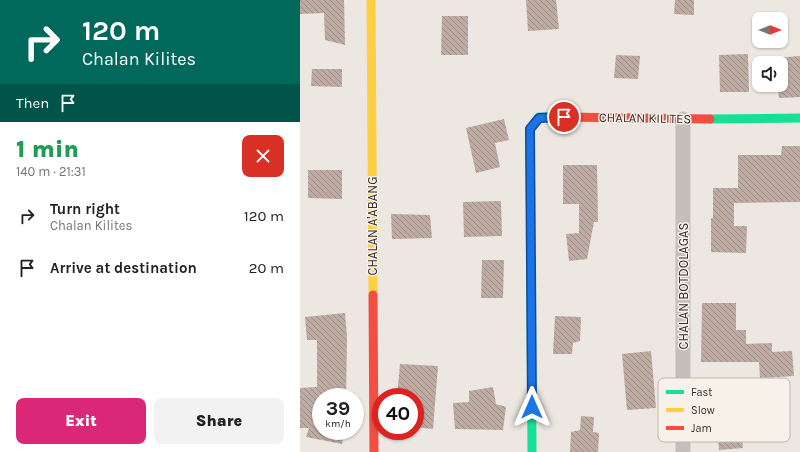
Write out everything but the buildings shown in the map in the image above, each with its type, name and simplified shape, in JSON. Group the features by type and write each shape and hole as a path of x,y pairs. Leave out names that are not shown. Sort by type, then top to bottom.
{"street":[{"name":"CHALAN A'ABANG","path":"371,0 374,452"},
{"name":"CHALAN KILITES","path":"532,452 530,129 539,118 683,120 800,118"},
{"name":"CHALAN BOTDOLAGAS","path":"683,120 683,378"}],"traffic: fast":[{"path":"532,452 530,129 539,117 562,117"},
{"path":"710,119 800,118"}],"traffic: slow":[{"path":"371,0 373,295"}],"traffic: jam":[{"path":"562,117 710,119"},
{"path":"373,295 374,452"}],"route":[{"path":"532,407 530,129 539,118 564,117"}]}
